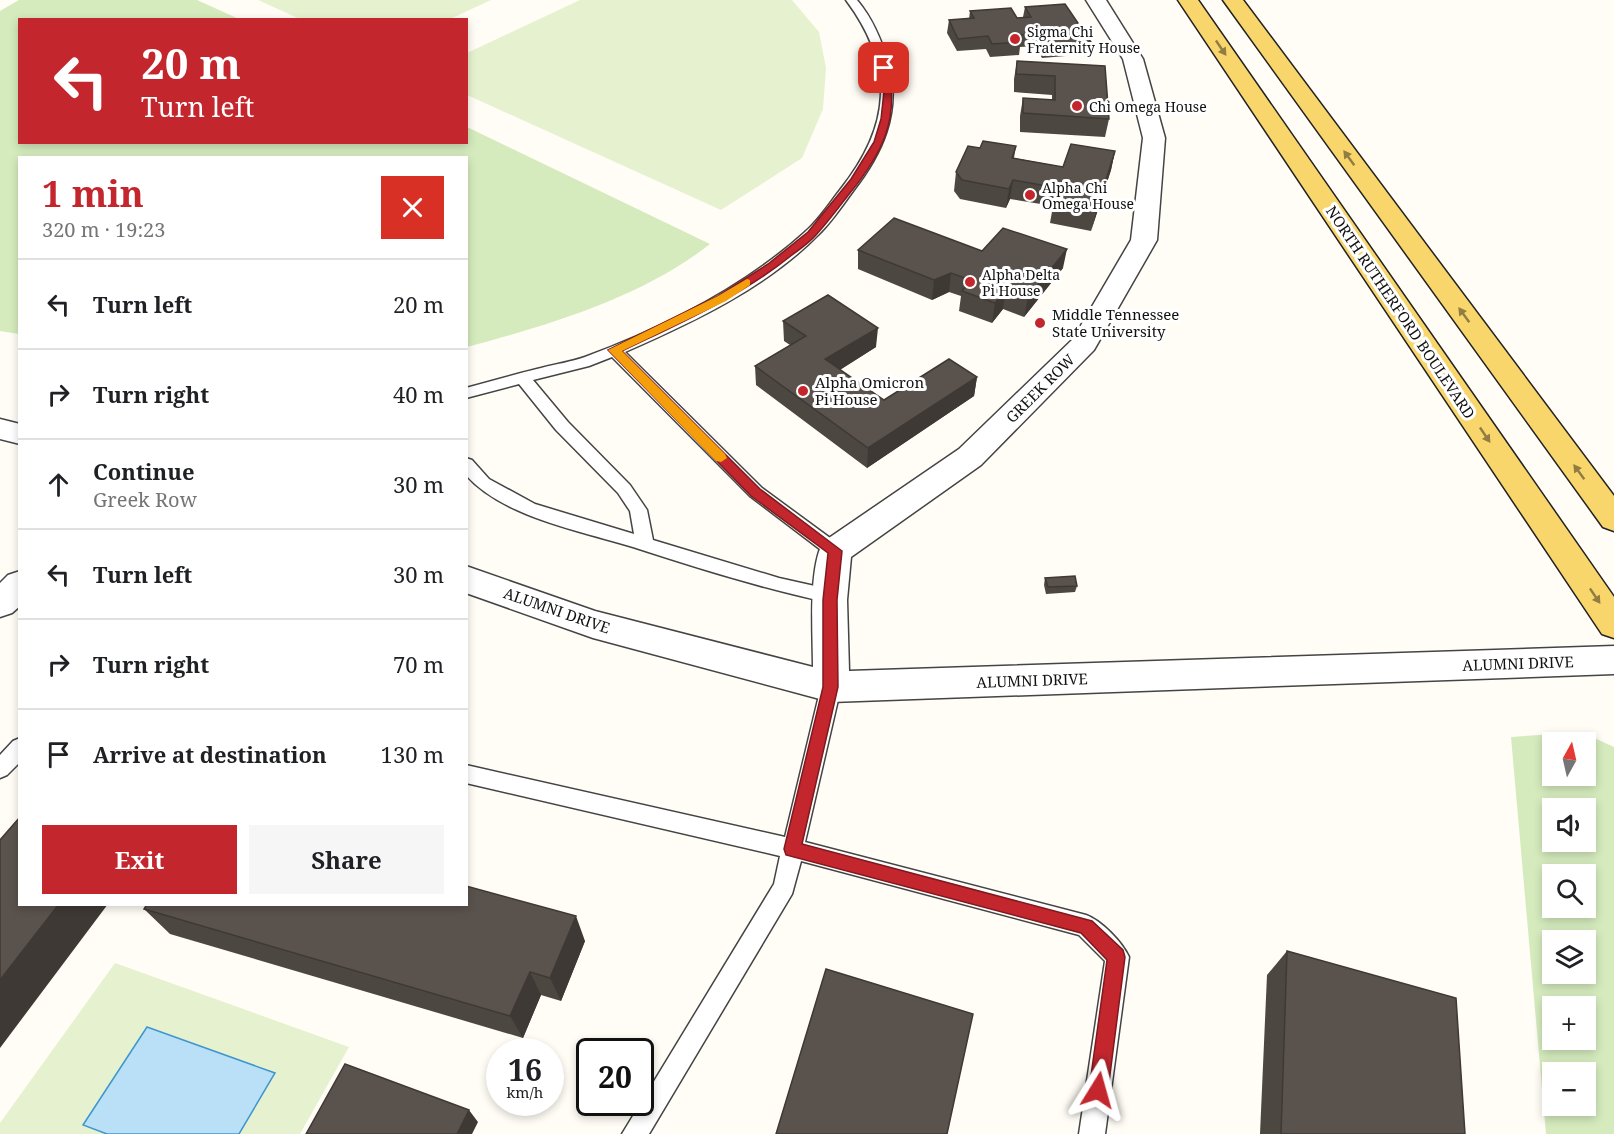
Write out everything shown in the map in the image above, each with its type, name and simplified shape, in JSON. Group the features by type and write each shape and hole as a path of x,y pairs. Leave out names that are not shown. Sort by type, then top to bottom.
{"main road":[{"name":"NORTH RUTHERFORD BOULEVARD","path":"1188,0 1614,624"},
{"path":"1233,0 1614,519"}],"street":[{"name":"GREEK ROW","path":"835,551 970,457 1084,344 1144,240 1154,138 1132,59 1096,0"},
{"path":"0,429 18,434"},
{"path":"831,687 831,596 835,551"},
{"name":"ALUMNI DRIVE","path":"468,580 593,624 831,687 1614,660"},
{"path":"0,604 18,586"}],"lane":[{"path":"468,392 591,360 614,350 722,298 772,266 811,234 855,180 879,142 886,119 889,91 878,45 858,8 851,0"},
{"path":"614,350 756,492 835,551"},
{"path":"523,378 562,426 624,489 638,510 645,543"},
{"path":"468,466 483,483 529,508 779,585 831,596"},
{"path":"635,1134 783,887 831,687"},
{"path":"0,770 18,749"},
{"path":"468,774 792,849 1086,926 1117,957 1092,1134"}],"green space":[{"path":"19,0 197,0 237,18 18,18 18,144 468,144 468,127 710,244 684,263 625,294 562,319 468,347 468,156 18,156 18,334 0,331 0,11"},
{"path":"258,0 491,0 452,18 298,18"},
{"path":"580,0 792,0 819,32 826,68 823,109 802,158 721,210 468,95 468,53"},
{"path":"1542,735 1542,786 1596,786 1596,739 1614,747 1614,1134 1546,1134 1544,1116 1596,1116 1596,1062 1542,1062 1542,1089 1511,737"},
{"path":"115,963 349,1047 300,1134 0,1134 0,1123"}],"water":[{"path":"147,1027 275,1073 239,1134 107,1134 83,1125"}],"building":[{"path":"1065,4 1091,42 1044,45 1036,34 1016,35 1021,42 992,44 988,36 958,39 949,20 974,18 970,11 1011,8 1017,18 1031,17 1025,7"},
{"path":"1017,61 1105,66 1109,119 1023,113 1023,98 1055,100 1055,76 1016,74"},
{"path":"983,141 1016,146 1012,158 1063,167 1071,144 1115,151 1096,212 1053,204 1059,188 1013,180 1009,189 962,180 956,172 968,146 980,148"},
{"path":"894,218 982,251 1003,228 1067,249 1028,297 1006,289 995,303 962,291 971,280 951,273 934,280 858,250"},
{"path":"828,295 878,328 825,359 884,400 949,359 977,377 868,448 755,366 806,336 783,321"},
{"path":"1075,576 1077,586 1048,587 1045,578"},
{"path":"18,819 18,906 57,906 0,980 0,840"},
{"path":"468,887 576,916 550,978 530,972 510,1016 144,909 146,906 468,906"},
{"path":"1287,951 1456,998 1465,1134 1281,1134"},
{"path":"826,969 973,1014 947,1134 776,1134"},
{"path":"345,1064 469,1110 457,1134 306,1134"}],"slow traffic":[{"path":"721,458 614,350 722,298 747,282"}],"place":[{"name":"Sigma Chi Fraternity House","path":"1015,39"},
{"name":"Chi Omega House","path":"1077,106"},
{"name":"Alpha Chi Omega House","path":"1030,195"},
{"name":"Alpha Delta Pi House","path":"970,282"},
{"name":"Middle Tennessee State University","path":"1040,323"},
{"name":"Alpha Omicron Pi House","path":"803,391"}],"route":[{"path":"884,68 889,91 886,119 879,142 855,180 811,234 772,266 722,298 614,350 756,492 835,551 830,600 831,687 792,849 1086,926 1117,957 1098,1090"}]}
